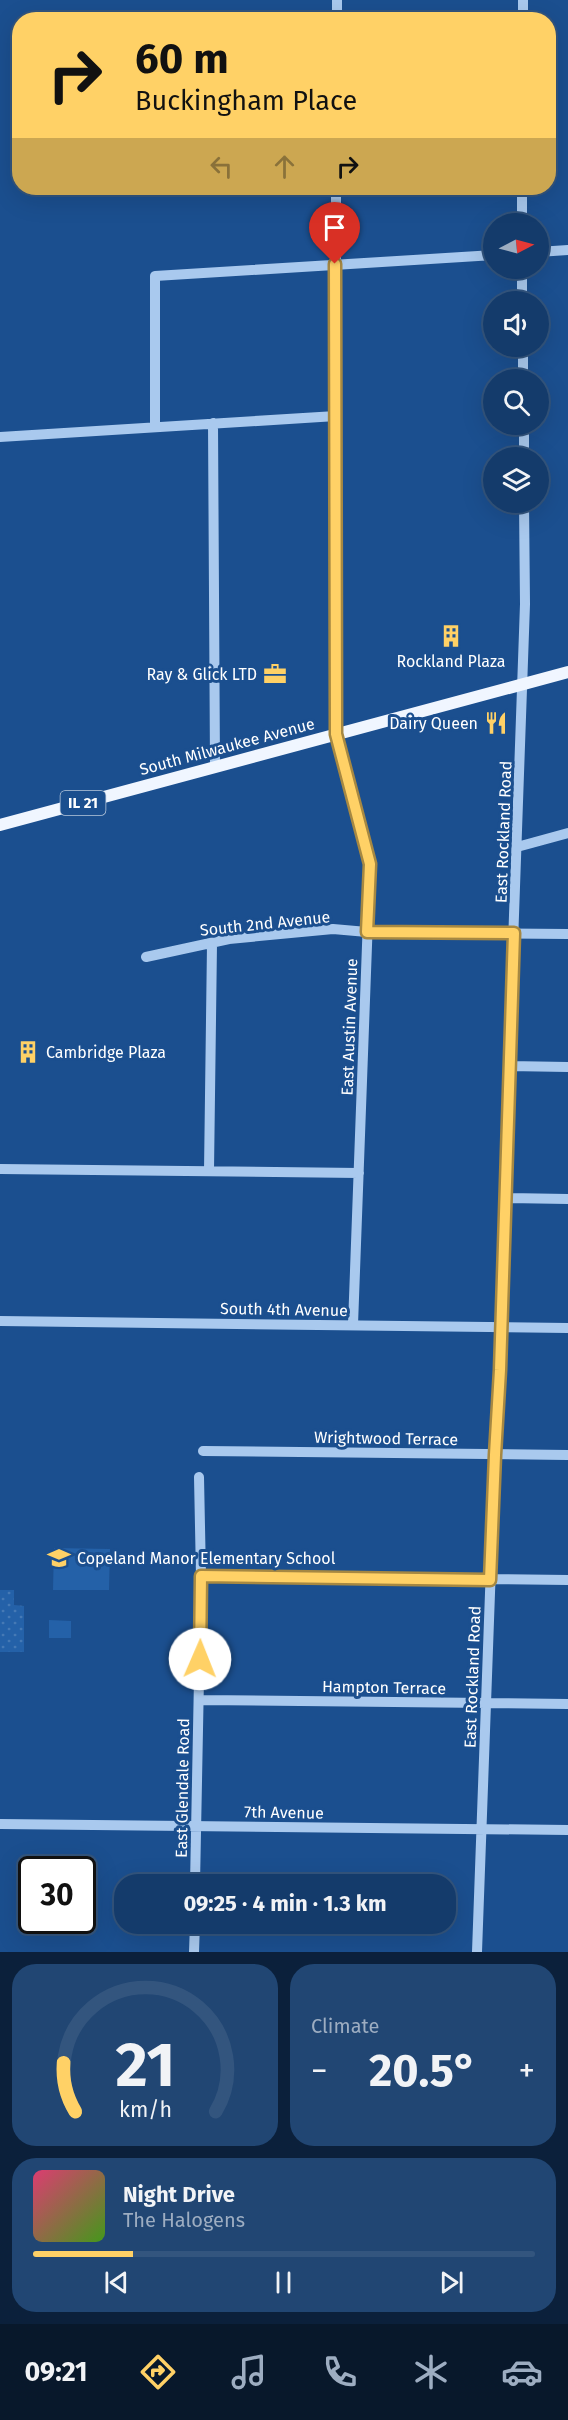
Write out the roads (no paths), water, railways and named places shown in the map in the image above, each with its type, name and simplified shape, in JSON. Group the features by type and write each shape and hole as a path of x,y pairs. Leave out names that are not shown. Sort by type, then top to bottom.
{"main road":[{"name":"South Milwaukee Avenue","path":"0,825 568,672"}],"street":[{"name":"East Austin Avenue","path":"336,195 336,734 370,864 353,1325"},
{"path":"522,195 522,213"},
{"path":"549,251 568,250"},
{"path":"155,427 156,276 483,256"},
{"path":"0,437 336,416"},
{"path":"213,423 215,767"},
{"name":"East Rockland Road","path":"477,1952 495,1455 502,1327 504,1198 523,684 524,513"},
{"path":"517,847 568,833"},
{"name":"South 2nd Avenue","path":"146,957 229,939 333,929 367,932 568,934"},
{"path":"209,1171 212,944"},
{"path":"509,1066 568,1067"},
{"path":"0,1169 359,1173"},
{"path":"504,1198 568,1198"},
{"name":"South 4th Avenue","path":"0,1321 568,1328"},
{"name":"Wrightwood Terrace","path":"203,1451 568,1455"},
{"name":"East Glendale Road","path":"195,1874 201,1576 199,1477"},
{"path":"201,1576 568,1580"},
{"name":"Hampton Terrace","path":"199,1700 568,1704"},
{"name":"7th Avenue","path":"0,1824 568,1830"},
{"path":"194,1952 195,1934"}],"place":[{"name":"Rockland Plaza","path":"451,636"},
{"name":"Ray & Glick LTD","path":"275,674"},
{"name":"Dairy Queen","path":"496,723"},
{"name":"Cambridge Plaza","path":"28,1052"},
{"name":"Copeland Manor Elementary School","path":"59,1558"}]}
